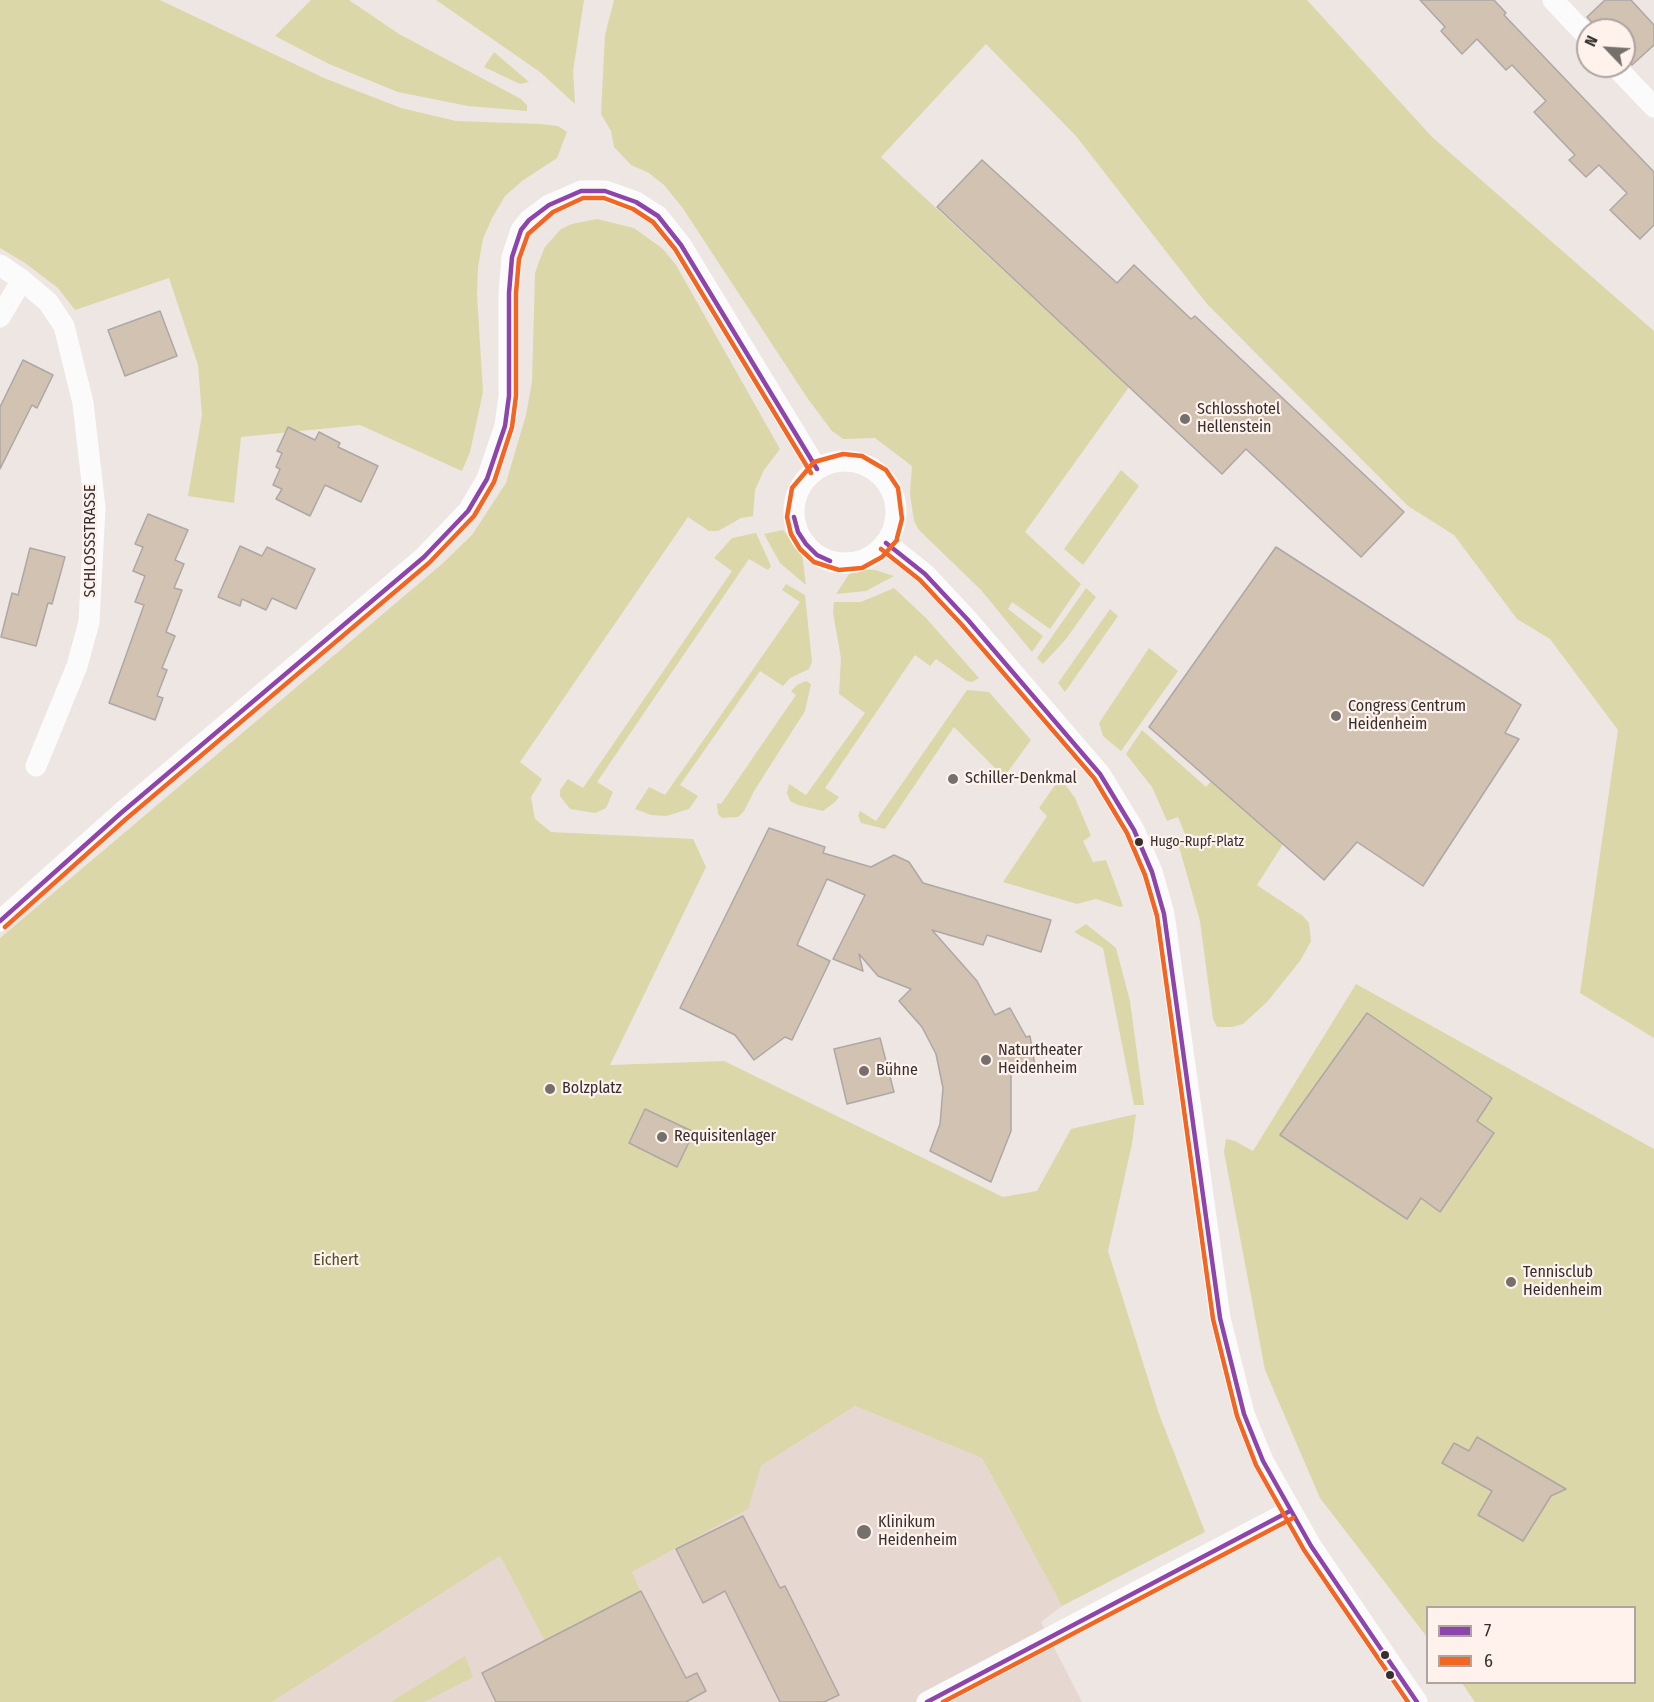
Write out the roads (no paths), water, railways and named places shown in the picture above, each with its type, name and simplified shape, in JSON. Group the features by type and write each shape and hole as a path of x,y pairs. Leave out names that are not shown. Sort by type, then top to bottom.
{"street":[{"path":"1553,0 1576,24"},
{"path":"1626,78 1654,107"},
{"path":"0,921 122,813 399,580 468,511 490,471 505,426 510,388 508,293 512,258 522,230 529,220 549,205 581,191 605,191 630,199 658,216 681,245 817,469"},
{"name":"SCHLOSSSTRASSE","path":"0,265 48,302 64,326 83,403 95,508 89,622 77,666 36,766"},
{"path":"0,317 22,280"},
{"path":"844,461 860,463 880,476 891,491 896,509 893,527 886,543 869,557 850,563 830,561 817,555 806,544 796,525 795,504 806,480 817,469 844,461"},
{"path":"886,543 926,574 945,594 1090,762 1124,812 1143,850 1164,914 1198,1173 1228,1356 1241,1404 1255,1443 1290,1511 1417,1702"},
{"path":"927,1702 1290,1511"}],"place":[{"name":"Schlosshotel Hellenstein","path":"1185,419"},
{"name":"Congress Centrum Heidenheim","path":"1336,716"},
{"name":"Schiller-Denkmal","path":"953,779"},
{"name":"Hugo-Rupf-Platz","path":"1139,842"},
{"name":"Naturtheater Heidenheim","path":"986,1060"},
{"name":"Bühne","path":"864,1071"},
{"name":"Bolzplatz","path":"550,1089"},
{"name":"Requisitenlager","path":"662,1137"},
{"name":"Tennisclub Heidenheim","path":"1511,1282"},
{"name":"Klinikum Heidenheim","path":"864,1532"}],"park label":[{"name":"Eichert","path":"336,1261"}]}
